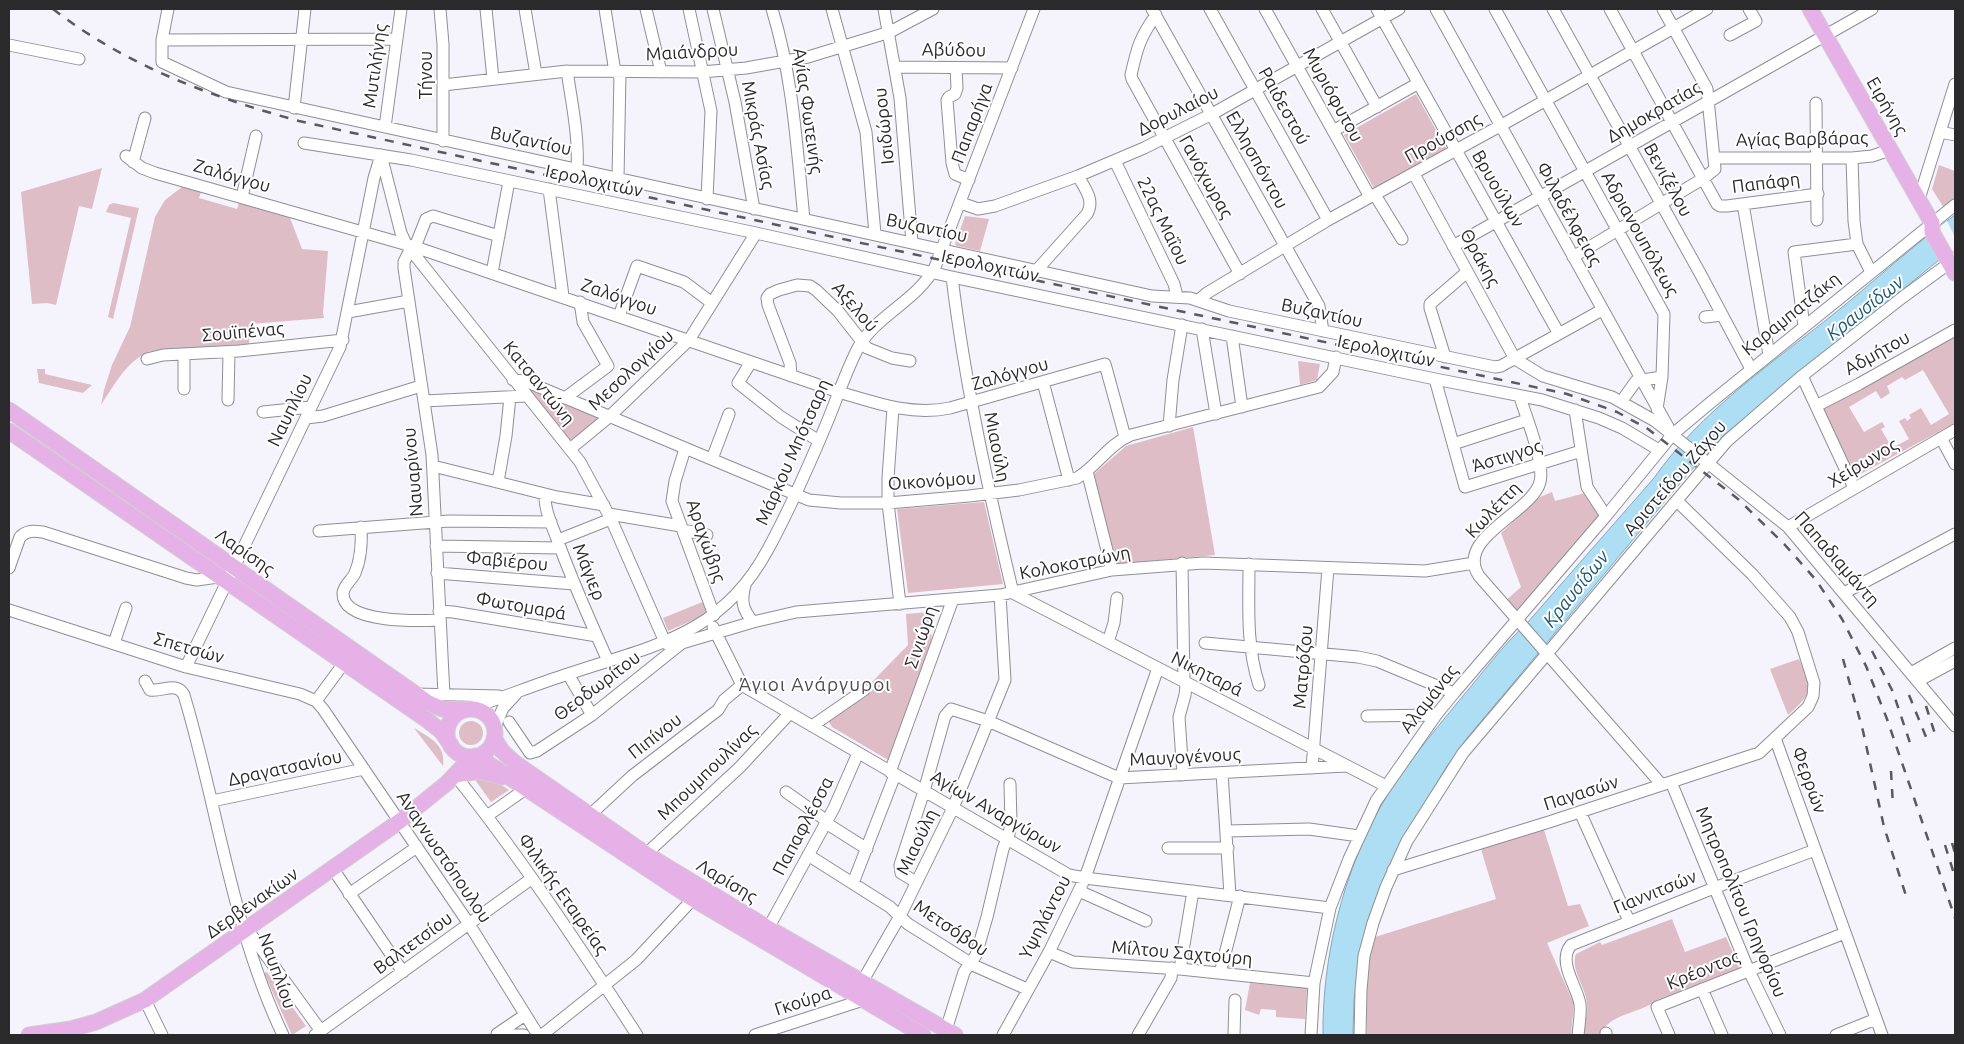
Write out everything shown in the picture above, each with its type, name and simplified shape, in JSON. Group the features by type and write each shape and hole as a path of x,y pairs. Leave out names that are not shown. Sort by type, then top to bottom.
{"main road":[{"name":"Ειρήνης","path":"1810,9 1952,260"},
{"name":"Λαρίσης","path":"9,410 430,704 442,709 467,710"},
{"name":"Λαρίσης","path":"9,431 435,726 452,746"},
{"path":"467,710 484,713 492,721 494,734 488,750 474,756 463,756 452,746 447,736 448,726 456,715 467,710"},
{"name":"Λαρίσης","path":"494,734 499,748 512,761 863,1000 923,1035"},
{"path":"452,746 451,779 472,772 486,772 527,788"},
{"name":"Λαρίσης","path":"474,756 527,788 693,899 862,982 951,1032"},
{"name":"Δερβενακίων","path":"29,1035 70,1029 96,1022 145,1000 400,821 451,779 474,756"}],"street":[{"path":"168,9 162,40 396,39"},
{"path":"294,108 305,9"},
{"name":"Μυτιλήνης","path":"384,127 401,9"},
{"name":"Τήνου","path":"440,9 444,44 443,141"},
{"path":"486,9 493,79"},
{"path":"525,9 536,74"},
{"path":"605,9 618,73 618,178"},
{"path":"646,9 661,72"},
{"path":"689,9 711,111 707,199"},
{"name":"Μικράς Ασίας","path":"713,9 735,102 754,209"},
{"name":"Αγίας Φωτεινής","path":"772,9 785,62 794,121 804,219"},
{"path":"832,9 866,132 875,234"},
{"name":"Ισιδώρου","path":"884,9 890,32 901,111 912,242"},
{"name":"Μαιάνδρου","path":"443,85 567,71 618,73 702,72 785,62 808,57 890,32 933,9"},
{"name":"Παπαρήγα","path":"943,249 1034,9"},
{"name":"Ραιδεστού","path":"1210,9 1328,220"},
{"name":"Μυριόφυτου","path":"1264,9 1333,131 1402,239"},
{"path":"1322,9 1377,107"},
{"name":"Δορυλαίου","path":"961,203 974,208 986,208 1078,176 1165,139 1341,42 1379,14 1399,9"},
{"name":"Φιλαδέλφειας","path":"1436,9 1657,409 1676,437"},
{"name":"Αδριανουπόλεως","path":"1495,9 1664,314 1662,377 1657,409"},
{"name":"Βενιζέλου","path":"1553,9 1751,369"},
{"path":"1610,9 1704,178"},
{"path":"1573,257 1704,178 1715,169 1707,89 1663,9"},
{"name":"Προύσσης","path":"1199,300 1206,293 1328,220 1456,151 1707,9"},
{"path":"1730,35 1756,21 1749,9"},
{"name":"Δημοκρατίας","path":"1454,246 1870,9"},
{"name":"Ελλησπόντου","path":"1154,12 1319,306 1323,331"},
{"name":"Γανόχωρας","path":"1154,12 1142,35 1132,75 1134,84 1240,274"},
{"name":"Βρυούλων","path":"1379,14 1559,334"},
{"name":"Βυζαντίου","path":"162,40 162,62 219,90 1036,271 1152,296 1177,296 1199,300 1229,311 1496,367 1504,365 1602,310"},
{"path":"9,45 79,59"},
{"name":"Αβύδου","path":"895,67 1012,68"},
{"path":"956,68 956,90 947,100 952,164 955,174 969,180"},
{"path":"567,71 575,130 577,169"},
{"path":"1333,131 1418,84"},
{"path":"1919,200 1955,84"},
{"path":"1816,103 1818,220"},
{"name":"Ζαλόγγου","path":"145,118 130,159 156,173 364,231 563,296 791,376 893,408 932,411 971,403 1105,364 1126,437"},
{"path":"1940,132 1955,135"},
{"path":"242,197 256,136"},
{"name":"Ιερολοχιτών","path":"304,144 381,154 509,180 952,277 1542,400 1622,428 1659,450"},
{"name":"Αγίας Βαρβάρας","path":"1714,158 1852,158 1872,156 1890,150"},
{"name":"Ναυπλίου","path":"186,666 222,580 233,567 343,340 374,178 381,154"},
{"name":"Κατσαντώνη","path":"381,154 398,224 410,247 582,466 608,512 665,642"},
{"path":"1852,158 1854,221 1857,244 1871,272"},
{"name":"22ας Μαΐου","path":"1115,161 1174,284 1177,296"},
{"name":"Θράκης","path":"1414,174 1515,359"},
{"path":"1036,271 1087,214 1091,207 1089,195 1078,176"},
{"name":"Παπάφη","path":"1704,178 1717,204 1720,206 1818,194"},
{"path":"492,272 509,180"},
{"path":"549,189 563,296"},
{"path":"1743,204 1769,355"},
{"name":"Καραμπατζάκη","path":"1676,437 1751,369 1871,272 1935,227 1955,205"},
{"name":"Ναυαρίνου","path":"444,694 433,466 404,262 426,219 432,216 499,236"},
{"name":"Μεσολογγίου","path":"570,449 609,416 689,340 756,233"},
{"path":"1804,326 1794,252 1857,244"},
{"name":"Μάρκου Μπότσαρη","path":"467,710 503,696 665,642 712,617 746,583 768,550 819,441 861,342 872,330 920,289 933,272 943,249"},
{"name":"Αριστείδου Ζάχου","path":"1360,1035 1362,976 1367,944 1393,870 1407,841 1463,753 1677,500 1706,462 1731,437 1802,376 1952,260"},
{"path":"619,316 637,266 684,282 712,303"},
{"path":"1445,357 1430,304 1467,272"},
{"name":"Μιαούλη","path":"952,277 971,403 989,494 1013,593"},
{"name":"Αξελού","path":"791,376 790,363 767,302 769,296 776,291 797,285 812,287 842,316 867,348 880,354 910,361"},
{"path":"348,312 409,301"},
{"path":"565,398 608,366 583,322 580,302"},
{"path":"1705,317 1722,315"},
{"path":"1168,426 1182,325"},
{"path":"1202,329 1216,414"},
{"name":"Αδμήτου","path":"1816,406 1955,330"},
{"path":"1232,336 1242,407"},
{"name":"Σουϊπένας","path":"147,359 163,354 229,352 343,340"},
{"path":"228,400 229,352"},
{"path":"184,354 184,389"},
{"name":"Οικονόμου","path":"513,380 525,381 795,494 820,502 888,503 989,494 1078,478 1126,437 1319,387 1333,372 1336,358"},
{"path":"1515,359 1544,376 1622,402 1655,421 1676,437"},
{"path":"751,362 738,383 781,417 819,441"},
{"path":"1802,376 1854,488"},
{"path":"1622,402 1633,383 1662,377"},
{"name":"Άστιγγος","path":"1435,379 1465,487 1581,451"},
{"path":"1043,382 1068,480"},
{"path":"263,412 309,412 323,416 421,386"},
{"path":"498,482 506,436 510,396"},
{"path":"424,401 526,396"},
{"name":"Κωλέττη","path":"1520,396 1540,464 1540,481 1535,492 1479,545 1474,554 1474,562 1479,576 1546,655"},
{"path":"893,408 888,503 900,604"},
{"path":"1575,410 1589,492 1606,516"},
{"path":"712,459 729,414"},
{"path":"1453,444 1527,420"},
{"name":"Χείρωνος","path":"1788,527 1955,430"},
{"name":"Αλαμάνας","path":"1311,1035 1314,983 1330,908 1359,836 1386,786 1436,714 1606,516 1659,450 1676,437"},
{"name":"Παπαδιαμάντη","path":"1676,437 1788,527 1955,726"},
{"path":"1941,438 1955,464"},
{"name":"Αραχώβης","path":"685,449 675,481 672,501 712,617"},
{"path":"433,466 608,512 707,535"},
{"path":"1087,471 1112,570"},
{"name":"Μάγιερ","path":"545,494 545,505 574,584 608,661"},
{"name":"Φερρών","path":"1677,500 1752,574 1795,625 1814,681 1814,694 1806,709 1775,738 1882,1035"},
{"path":"436,546 559,544 608,512"},
{"path":"319,531 435,522 551,522"},
{"name":"Φωτομαρά","path":"361,527 362,544 356,570 343,592 347,606 354,611 398,620 440,616 453,612 596,636"},
{"path":"9,568 14,535 27,532 43,532 186,578 222,580"},
{"path":"1844,593 1955,534"},
{"name":"Κολοκοτρώνη","path":"715,633 796,612 1000,595 1112,570 1182,563 1425,571 1474,562"},
{"path":"1182,563 1184,681 1186,695 1179,717 1183,775"},
{"path":"1248,564 1249,646 1252,664 1259,685"},
{"name":"Ματρόζου","path":"1312,768 1328,568"},
{"name":"Φαβιέρου","path":"438,573 574,584"},
{"path":"746,583 742,606 753,622"},
{"name":"Νικηταρά","path":"1013,593 1386,786"},
{"name":"Μιαούλη","path":"862,982 900,916 953,808 1006,674 1000,595"},
{"name":"Σινιώρη","path":"853,883 867,849 953,598"},
{"path":"1108,642 1114,623 1117,598"},
{"path":"114,643 126,608"},
{"name":"Σπετσών","path":"9,610 186,666 300,694 316,701"},
{"path":"712,617 715,633 742,685"},
{"name":"Μάρκου Μπότσαρη","path":"652,646 682,643 715,633"},
{"name":"Θεοδωρίτου","path":"509,722 530,753 537,751 592,715 682,643"},
{"path":"1205,643 1321,652 1358,657 1377,661 1454,693"},
{"path":"1914,677 1955,648"},
{"name":"Μητροπολίτου Γρηγορίου","path":"1546,655 1666,784 1714,888 1749,971 1780,1035"},
{"path":"1914,677 1955,661"},
{"path":"316,701 344,663"},
{"name":"Υψηλάντου","path":"1002,1035 1049,952 1085,878 1158,668"},
{"path":"568,674 592,715"},
{"name":"Ναυπλίου","path":"145,681 150,690 175,687 183,692 245,931 267,999 283,1035"},
{"name":"Αγίων Αναργύρων","path":"742,685 1063,872 1085,878 1330,908"},
{"name":"Πιπίνου","path":"590,815 632,776 718,710 724,700 742,685"},
{"path":"812,726 864,690"},
{"path":"494,734 506,704 519,691"},
{"path":"415,694 503,696"},
{"name":"Αναγνωστόπουλου","path":"316,701 469,924 538,1035"},
{"name":"Μαυγογένους","path":"924,791 945,716 948,710 954,709 988,721 1119,778 1348,766"},
{"name":"Μπουμπουλίνας","path":"646,854 740,767 790,713"},
{"path":"1367,716 1436,714"},
{"name":"Παγασών","path":"1393,870 1580,812 1759,753 1775,738"},
{"name":"Παπαφλέσσα","path":"765,934 827,822 858,754"},
{"name":"Δραγατσανίου","path":"212,801 364,769"},
{"path":"1220,973 1235,896 1228,848 1222,773"},
{"name":"Φιλικής Εταιρείας","path":"451,779 487,816 532,879 637,1035"},
{"path":"951,1032 964,972 976,955 1003,849 1011,828 1010,784"},
{"path":"487,816 527,788"},
{"path":"916,882 901,873 900,868 924,791"},
{"path":"786,792 867,849"},
{"path":"1580,812 1629,921"},
{"path":"1227,831 1302,829 1359,836"},
{"path":"349,894 417,847"},
{"path":"1168,848 1228,848"},
{"name":"Γιαννιτσών","path":"1578,1035 1580,1005 1566,963 1567,950 1576,943 1629,921 1815,850"},
{"name":"Μετσόβου","path":"808,855 853,883 900,916 908,924 971,964 1028,990"},
{"path":"333,869 403,972"},
{"name":"Βαλτετσίου","path":"318,1033 532,879"},
{"path":"1079,890 1146,921"},
{"path":"1138,1035 1176,968 1193,891"},
{"path":"542,1035 636,960 693,899"},
{"name":"Ναυπλίου","path":"245,931 318,1033"},
{"name":"Κρέοντος","path":"1669,1035 1657,1007 1845,933"},
{"name":"Μίλτου Σαχτούρη","path":"1049,952 1073,962 1176,968 1314,983"},
{"path":"1702,989 1722,1035"},
{"path":"145,1000 162,1035"},
{"name":"Γκούρα","path":"755,1035 768,1033 863,1000"},
{"path":"1234,1035 1235,1000"},
{"path":"496,1035 525,1015"},
{"path":"1836,1035 1876,1019"},
{"path":"496,1035 524,1035"}],"shaded area":[{"path":"1416,94 1447,150 1375,190 1344,135"},
{"path":"1939,165 1955,171 1955,204 1946,211 1932,189"},
{"path":"102,168 92,209 79,206 56,305 47,303 32,304 21,192"},
{"path":"182,187 201,192 199,198 237,209 239,203 290,218 302,249 328,251 324,318 250,324 249,344 240,344 240,347 151,351 135,360 128,367 101,405 112,365 130,327 155,217 165,200"},
{"path":"113,203 139,208 113,319 108,317 131,218 106,212 109,205"},
{"path":"965,216 989,219 980,251 955,244"},
{"path":"1955,334 1955,423 1853,478 1821,406","holes":["1923,370 1949,414 1931,425 1921,408 1909,415 1911,418 1907,421 1905,418 1899,421 1909,439 1892,448 1881,429 1885,427 1882,422 1864,432 1849,407 1876,391 1881,399 1890,393 1887,386 1902,377 1905,380"]},
{"path":"1298,361 1320,364 1317,380 1300,385"},
{"path":"37,369 45,369 45,374 92,385 83,393 39,383"},
{"path":"534,390 600,418 572,442 530,393"},
{"path":"1193,427 1215,555 1116,564 1094,474 1126,446"},
{"path":"1552,492 1555,501 1585,493 1601,515 1515,613 1505,601 1521,587 1501,533 1540,497"},
{"path":"984,502 1003,584 908,593 897,509"},
{"path":"705,601 710,611 703,616 668,631 663,618"},
{"path":"930,612 932,647 890,761 832,727 828,720 867,696 869,685 908,645 906,614"},
{"path":"1799,659 1808,690 1802,701 1788,715 1770,669"},
{"path":"471,721 480,724 483,733 480,742 471,745 462,742 459,733 462,724"},
{"path":"414,728 440,747 443,766"},
{"path":"473,777 493,779 509,790 491,802"},
{"path":"1544,830 1568,906 1580,904 1589,926 1547,943 1574,1004 1571,1035 1367,1035 1366,977 1372,938 1496,899 1481,849"},
{"path":"1672,919 1685,952 1726,937 1740,968 1657,1000 1644,1008 1616,1019 1604,1028 1603,1035 1583,1035 1587,1004 1575,966 1576,954 1600,942 1602,945"},
{"path":"267,972 306,1026 292,1035 264,973"},
{"path":"1250,983 1307,988 1305,1019 1276,1017 1276,1010 1261,1009 1259,1015 1245,1010"}],"water":[{"name":"Κραυσίδων","path":"1955,215 1955,250 1939,260 1724,435 1687,475 1468,737 1447,766 1402,841 1362,944 1354,999 1353,1035 1323,1035 1326,976 1337,917 1346,888 1356,859 1381,806 1417,752 1500,651 1528,622 1693,431 1762,370"}],"pier":[{"path":"1947,221 1955,237 1955,250 1939,260 1926,237"}],"railway":[{"path":"53,9 109,47 139,63 201,90 299,121 1567,394 1617,412 1648,429 1738,499 1785,545 1816,580 1842,619 1866,666 1887,719 1955,918"},
{"path":"1872,651 1893,692 1910,743"},
{"path":"1843,659 1863,731 1884,827 1908,902"},
{"path":"1909,695 1926,737"},
{"path":"1926,706 1935,734"},
{"path":"1891,771 1893,806"},
{"path":"1952,843 1955,853"},
{"path":"1945,845 1955,877"}],"district":[{"name":"Άγιοι Ανάργυροι","path":"815,685"}]}
